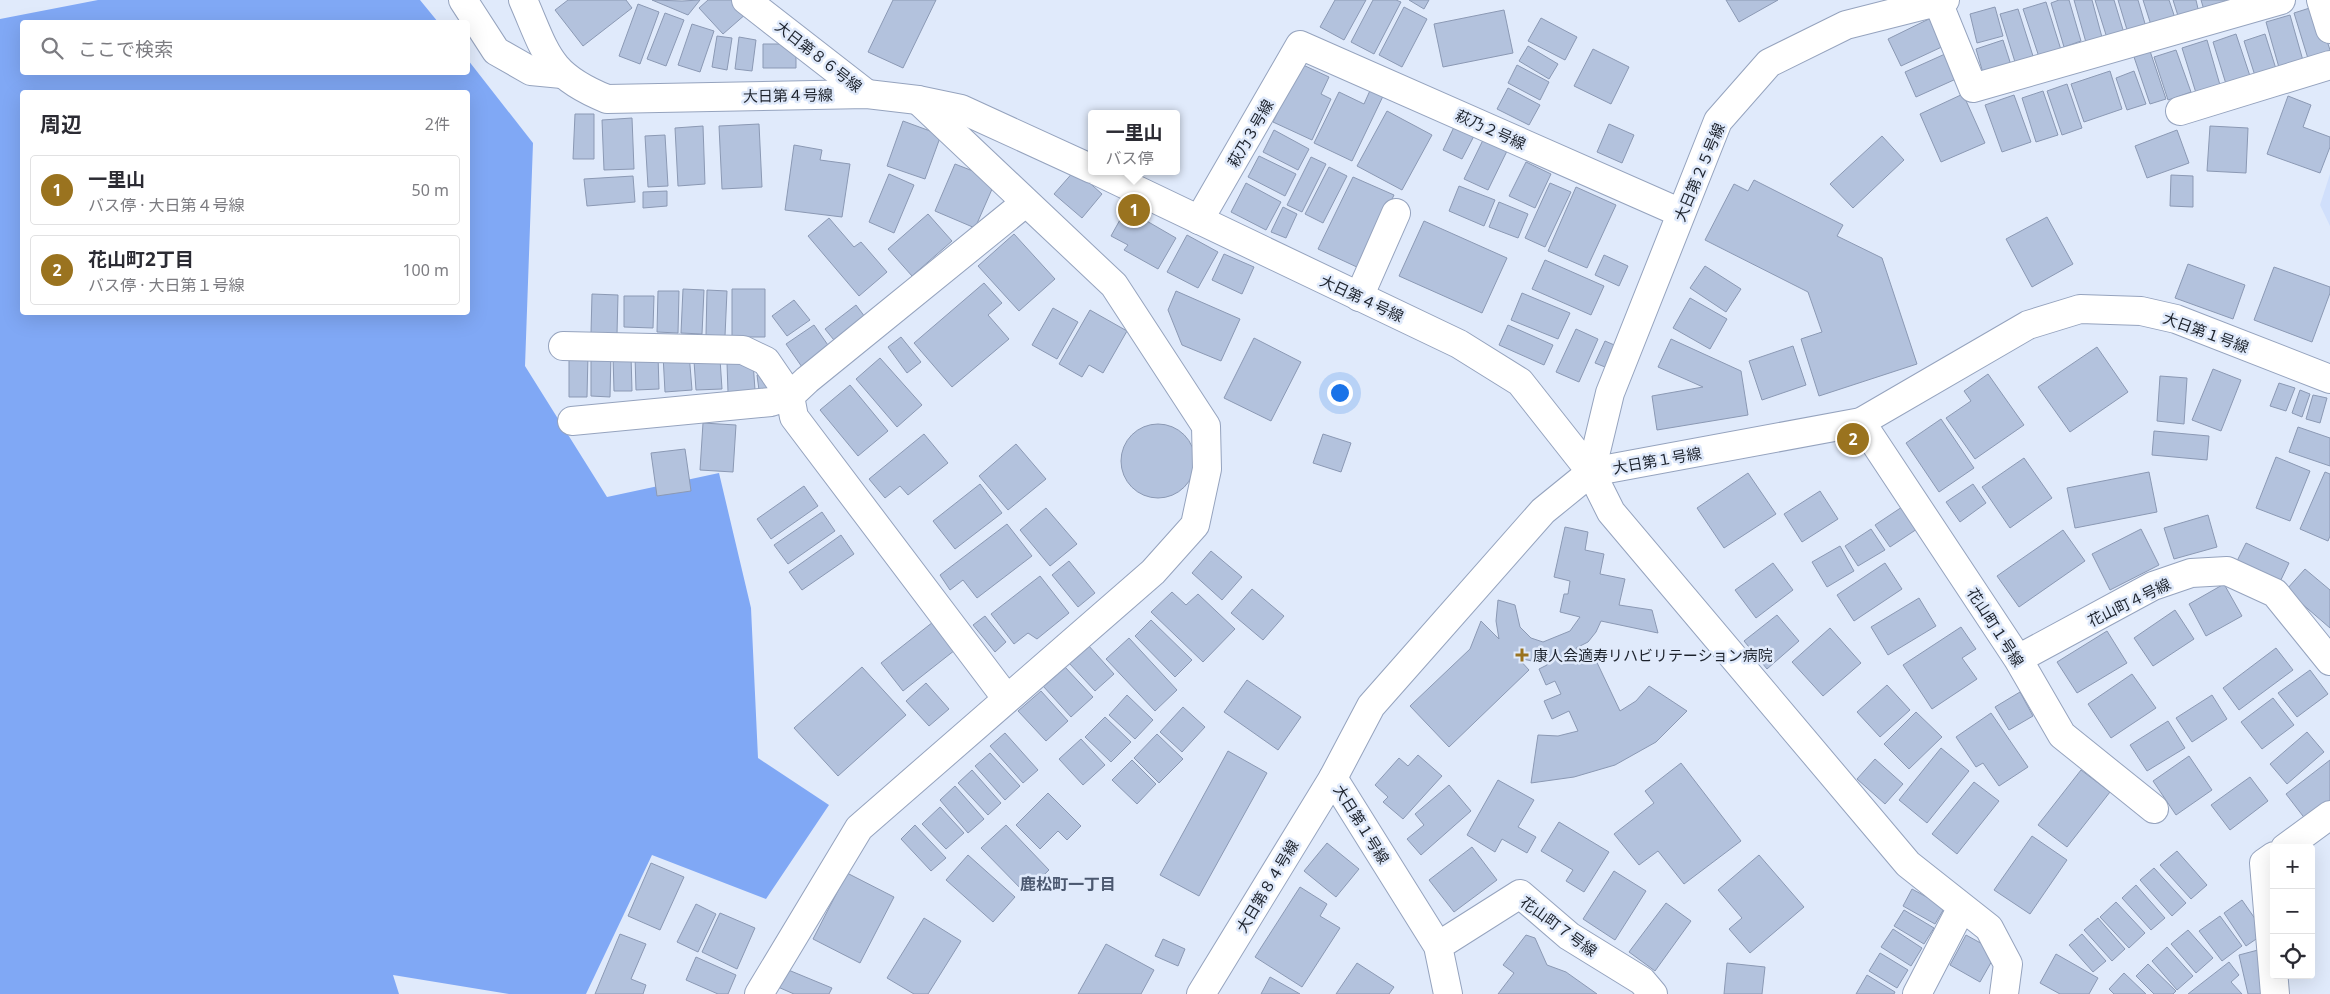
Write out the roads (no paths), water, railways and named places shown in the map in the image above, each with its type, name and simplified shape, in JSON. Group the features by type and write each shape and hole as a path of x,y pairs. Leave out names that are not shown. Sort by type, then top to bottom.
{"street":[{"path":"463,0 496,51 532,71 562,74"},
{"name":"大日第４号線","path":"523,0 548,59 562,74 580,88 607,99 867,94 918,100 961,109 1088,167"},
{"name":"大日第８６号線","path":"746,0 867,94"},
{"path":"1942,1 1973,88 2282,0"},
{"path":"2321,0 2330,29"},
{"name":"大日第２５号線","path":"1591,472 1610,393 1718,122 1769,62 1846,25 1942,1"},
{"name":"萩乃２号線","path":"1300,45 1682,214"},
{"name":"萩乃３号線","path":"1199,220 1300,45"},
{"path":"2180,111 2330,64"},
{"path":"758,994 858,828 1153,572 1195,525 1207,469 1206,426 1114,285 1025,204 918,100"},
{"name":"大日第４号線","path":"1105,175 1459,344 1520,382 1591,472 1611,512 1908,864 1989,928 2008,964 2004,994"},
{"path":"572,421 771,402 790,396 807,380 1025,204"},
{"path":"1359,297 1396,213"},
{"name":"大日第１号線","path":"1448,994 1438,946 1333,778 1371,706 1543,511 1591,472 1862,422 2028,325 2080,309 2141,311 2176,319 2330,379"},
{"path":"563,346 743,350 766,361 790,396 794,417 1007,699"},
{"name":"花山町１号線","path":"1862,422 2018,659 2062,735 2154,809"},
{"name":"花山町４号線","path":"2018,659 2153,586 2191,574 2227,571 2274,593 2330,661"},
{"name":"大日第８４号線","path":"1201,994 1333,778"},
{"path":"2289,844 2330,815"},
{"path":"2274,889 2275,994"},
{"name":"花山町７号線","path":"1438,946 1520,894 1569,936 1642,981 1653,994"},
{"path":"1916,994 1962,907"}],"place":[{"name":"一里山","path":"1134,210"},
{"name":"花山町2丁目","path":"1853,439"},
{"name":"康人会適寿リハビリテーション病院","path":"1522,655"}],"district":[{"name":"鹿松町一丁目","path":"1068,884"}]}
